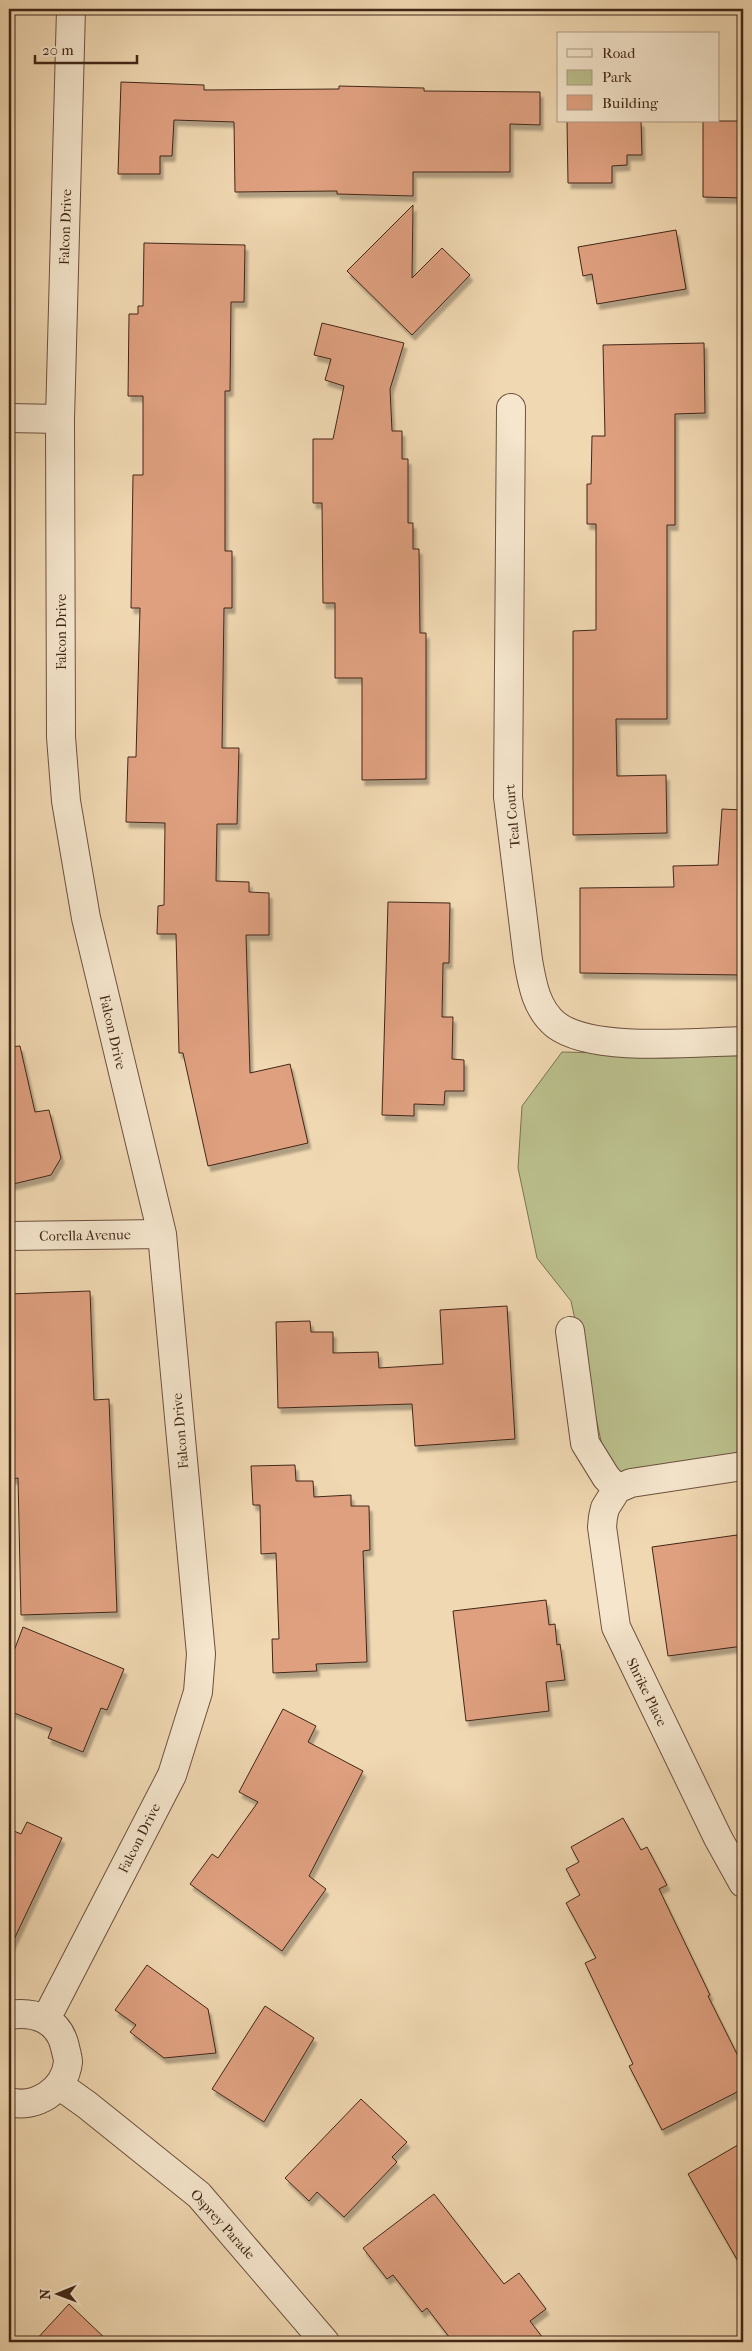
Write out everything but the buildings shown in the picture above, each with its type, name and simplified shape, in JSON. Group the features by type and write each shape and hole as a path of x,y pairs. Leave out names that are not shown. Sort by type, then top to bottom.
{"street":[{"name":"Falcon Drive","path":"46,2019 172,1775 198,1692 201,1654 162,1234 86,918 66,801 61,737 60,419 71,9"},
{"name":"Teal Court","path":"510,408 508,797 532,984 539,1003 556,1024 578,1036 608,1043 743,1042"},
{"path":"9,418 60,419"},
{"name":"Corella Avenue","path":"9,1236 162,1234"},
{"path":"570,1331 585,1443 606,1477 617,1489 631,1483 662,1477 743,1466"},
{"name":"Shrike Place","path":"617,1489 605,1508 602,1527 616,1627 718,1838 743,1883"},
{"path":"9,2015 25,2012 46,2019 63,2037 68,2062 59,2085 42,2100 21,2105 9,2102"},
{"name":"Osprey Parade","path":"59,2085 200,2195 325,2342"}],"green space":[{"path":"562,1052 743,1056 743,1452 619,1476 604,1455 571,1301 537,1258 518,1168 522,1106"}]}
